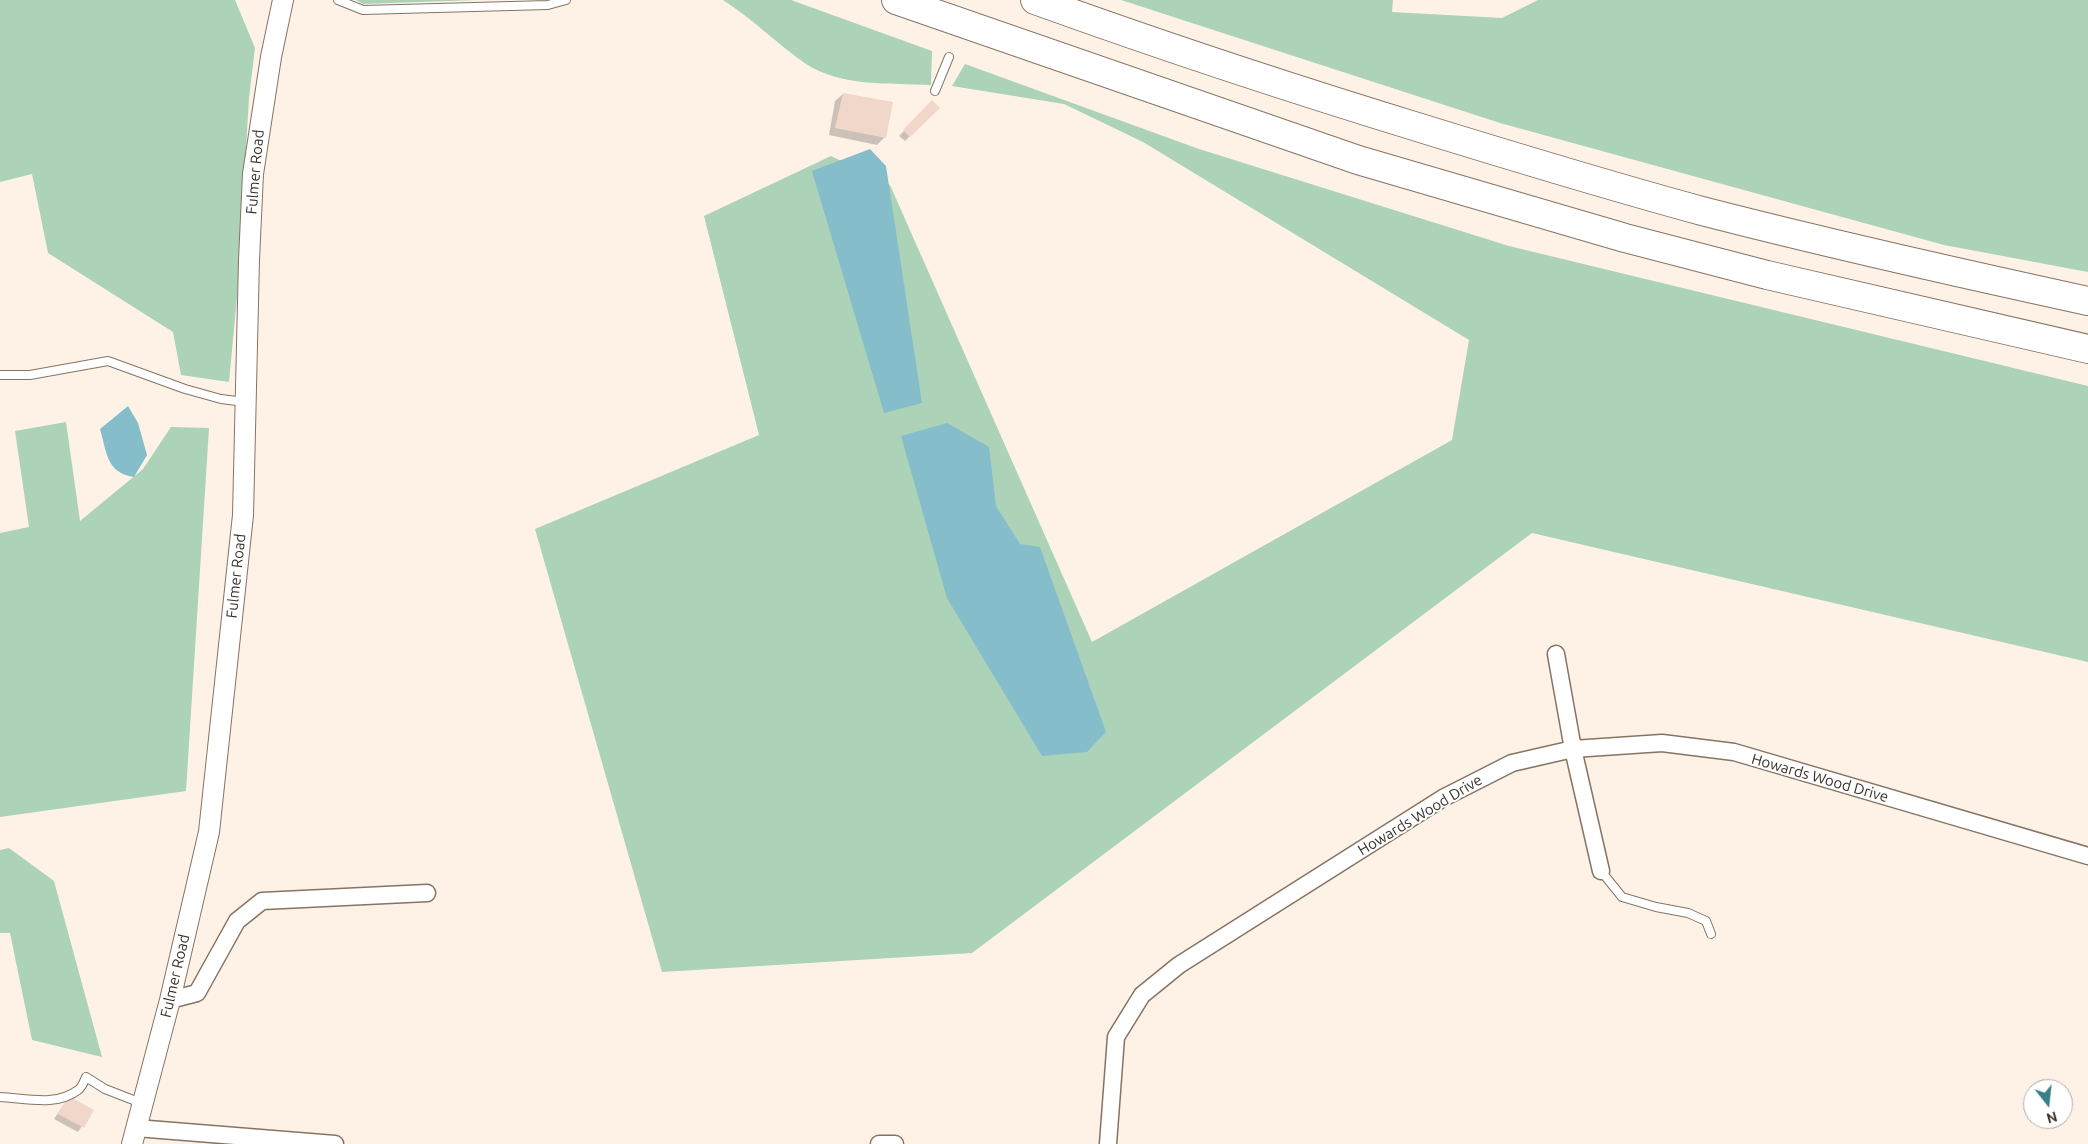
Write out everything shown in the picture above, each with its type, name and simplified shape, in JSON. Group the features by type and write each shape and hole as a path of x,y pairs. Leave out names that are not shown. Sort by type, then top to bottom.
{"highway":[{"path":"896,0 1358,160 1615,236 1767,275 2088,349"},
{"path":"1035,0 1134,36 1326,99 1536,164 1702,210 1954,272 2088,301"}],"street":[{"name":"Fulmer Road","path":"134,1136 170,1000 208,832 243,515 253,174 271,57 283,0"},
{"path":"1556,654 1572,749 1601,872"},
{"name":"Howards Wood Drive","path":"1108,1144 1116,1037 1142,994 1179,965 1444,798 1512,763 1572,749 1662,743 1734,752 2088,856"},
{"path":"170,1000 196,993 238,921 262,900 427,893"},
{"path":"134,1136 334,1144"},
{"path":"879,1144 896,1144"}],"lane":[{"path":"338,0 364,10 548,5 566,0"},
{"path":"935,91 949,57"},
{"path":"0,374 30,375 108,361 185,389 221,399 247,402"},
{"path":"1601,872 1622,897 1656,907 1688,913 1706,921 1710,934"},
{"path":"0,1097 36,1101 60,1098 79,1090 86,1077 105,1089 143,1104"}],"green space":[{"path":"0,0 235,0 255,48 249,98 237,297 229,382 181,375 173,332 48,253 32,174 0,182"},
{"path":"356,0 477,0 363,4"},
{"path":"723,0 791,0 932,51 931,85 883,84 851,80 835,77 820,71 795,56 745,15"},
{"path":"1121,0 1393,0 1392,12 1502,18 1538,0 2088,0 2088,272 1944,245 1500,123"},
{"path":"965,64 1199,149 1509,246 2088,386 2088,662 1532,533 972,953 662,972 535,529 759,435 704,216 831,156 890,185 1092,642 1452,440 1469,340 1143,142 1064,104 952,86"},
{"path":"66,422 80,521 143,469 171,427 209,428 186,791 0,817 0,533 29,527 15,431"},
{"path":"9,848 54,881 102,1057 32,1040 10,933 0,933 0,850"}],"water":[{"path":"870,149 886,166 922,403 884,413 812,171"},
{"path":"128,406 138,423 147,455 134,477 125,475 113,466 106,453 100,429"},
{"path":"947,423 989,447 996,506 1020,544 1040,547 1106,732 1087,752 1042,756 947,598 901,436"}],"building":[{"path":"843,93 893,102 886,138 835,128"},
{"path":"932,100 940,108 910,137 903,130"},
{"path":"69,1096 94,1110 84,1128 58,1114"}]}
